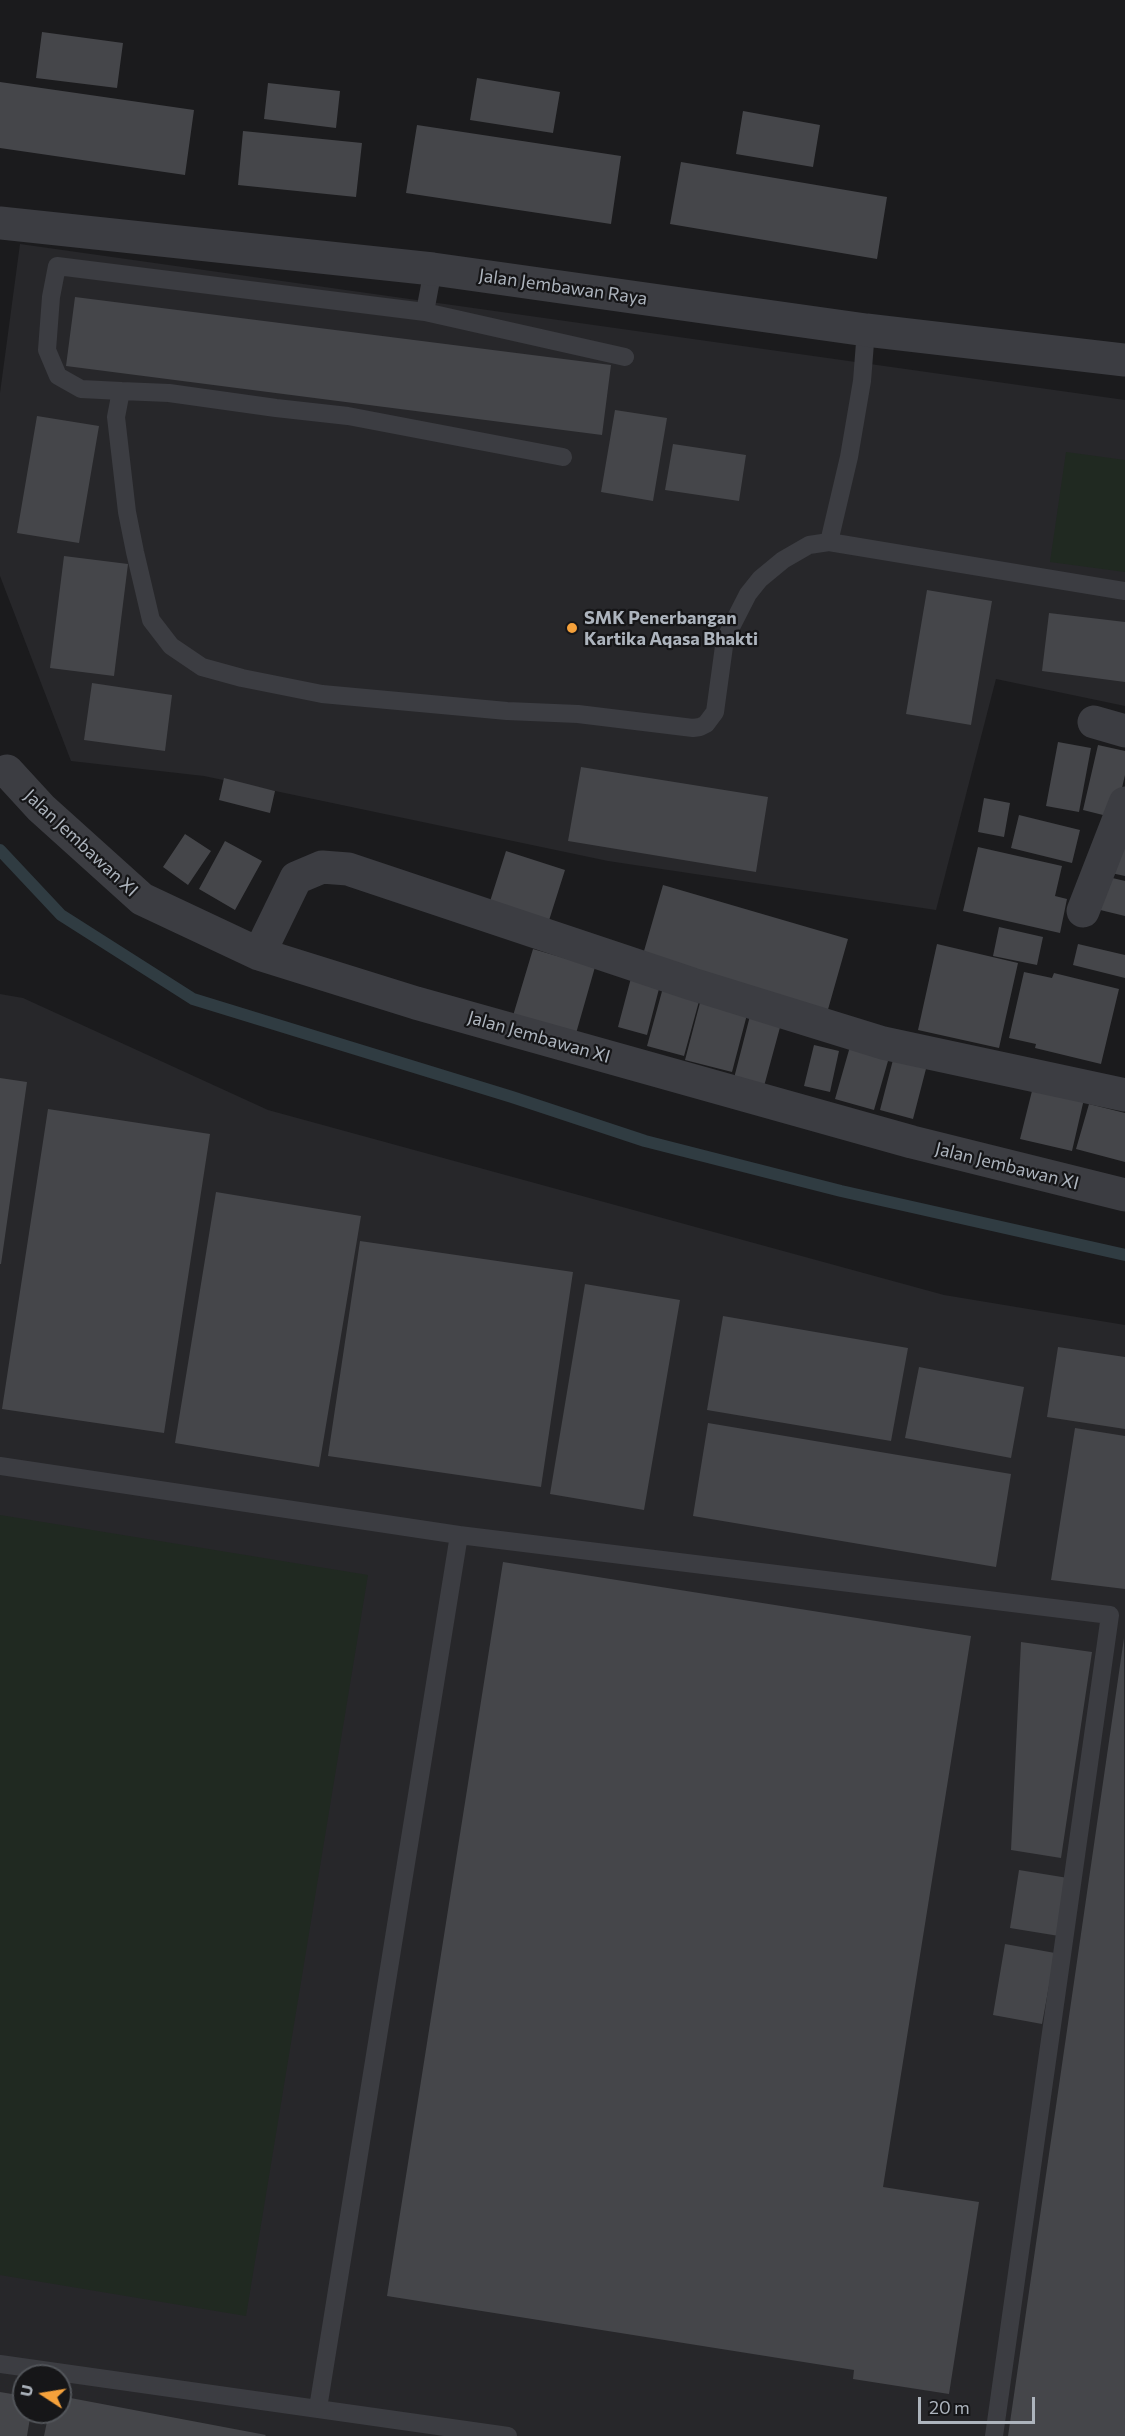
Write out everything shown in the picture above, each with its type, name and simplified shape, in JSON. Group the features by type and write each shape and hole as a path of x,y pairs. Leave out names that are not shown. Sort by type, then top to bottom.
{"street":[{"name":"Jalan Jembawan Raya","path":"0,223 433,269 866,330 1125,360"},
{"name":"Jalan Jembawan XI","path":"7,771 41,808 142,899 259,954 416,1003 889,1136 1125,1195"},
{"path":"1083,911 1125,803"},
{"path":"259,954 296,878 322,867 348,869 692,984 883,1043 1125,1095"}],"lane":[{"path":"61,228 51,297 47,350 58,376 81,389 169,393 348,416 563,457"},
{"path":"57,266 425,312 626,357"},
{"path":"425,312 433,269"},
{"path":"830,542 851,446 862,381 866,330"},
{"path":"121,391 116,417 126,502 151,620 171,646 202,667 242,678 322,694 507,711 578,714 682,727 700,727 712,719 715,712 725,639 748,594 760,579 783,560 809,545 830,542 1125,591"},
{"path":"0,1466 459,1535 1117,1616 994,2436"},
{"path":"318,2408 459,1535"},
{"path":"0,2364 508,2436"}],"shaded area":[{"name":"SMK Penerbangan Kartika Aqasa Bhakti","path":"20,244 1125,400 1125,706 996,679 936,910 608,861 204,776 71,761 0,576 0,393"},
{"path":"1066,452 1125,460 1125,572 1050,562"},
{"path":"0,994 23,998 268,1110 944,1295 1125,1325 1125,2436 0,2436"},
{"path":"0,1515 368,1575 246,2316 0,2275"}],"building":[{"path":"42,32 123,43 117,88 36,78"},
{"path":"477,78 560,92 553,133 470,120"},
{"path":"0,82 194,110 185,175 0,148"},
{"path":"268,83 340,91 336,128 264,119"},
{"path":"743,111 820,125 813,167 736,154"},
{"path":"417,125 621,156 611,224 406,193"},
{"path":"243,131 362,143 356,197 238,185"},
{"path":"681,162 887,197 877,259 670,224"},
{"path":"75,297 611,365 602,435 66,366"},
{"path":"615,410 667,418 653,501 601,492"},
{"path":"37,416 99,426 79,543 17,533"},
{"path":"673,444 746,455 739,501 665,490"},
{"path":"64,556 128,564 114,676 50,668"},
{"path":"927,590 992,601 971,725 906,714"},
{"path":"1049,613 1125,622 1125,682 1042,671"},
{"path":"92,683 172,695 165,751 84,740"},
{"path":"1058,742 1091,748 1079,812 1046,806"},
{"path":"1098,745 1125,751 1125,775 1115,818 1083,810"},
{"path":"581,767 768,797 756,872 568,841"},
{"path":"224,778 275,791 270,813 219,800"},
{"path":"984,798 1010,803 1004,837 978,832"},
{"path":"1019,815 1080,830 1072,863 1011,848"},
{"path":"185,834 211,851 188,885 163,867"},
{"path":"1125,839 1125,876 1111,873"},
{"path":"225,841 262,861 235,910 199,889"},
{"path":"978,847 1062,866 1055,896 1067,899 1060,933 963,911"},
{"path":"506,851 565,870 545,933 486,914"},
{"path":"1100,875 1125,881 1125,916 1092,908"},
{"path":"663,885 848,939 827,1013 642,958"},
{"path":"999,927 1043,937 1037,965 993,956"},
{"path":"937,944 1018,963 999,1048 918,1030"},
{"path":"1078,944 1125,955 1125,978 1073,965"},
{"path":"533,949 595,967 575,1037 512,1019"},
{"path":"1024,972 1052,978 1054,973 1119,989 1101,1064 1035,1048 1036,1044 1009,1038"},
{"path":"631,978 660,985 647,1035 618,1027"},
{"path":"664,984 701,994 684,1056 647,1046"},
{"path":"702,995 749,1007 732,1072 685,1060"},
{"path":"751,1012 782,1020 763,1090 733,1082"},
{"path":"851,1043 890,1054 874,1110 835,1099"},
{"path":"814,1045 839,1051 830,1092 804,1086"},
{"path":"894,1056 927,1065 913,1119 880,1110"},
{"path":"0,1078 27,1082 1,1264 0,1264"},
{"path":"1033,1087 1084,1099 1072,1151 1020,1139"},
{"path":"1089,1104 1125,1113 1125,1162 1076,1149"},
{"path":"48,1109 210,1134 164,1433 2,1409"},
{"path":"216,1192 361,1216 319,1467 175,1443"},
{"path":"360,1241 573,1272 541,1487 328,1456"},
{"path":"585,1284 680,1300 644,1510 550,1494"},
{"path":"723,1316 908,1348 891,1441 707,1410"},
{"path":"1058,1347 1125,1357 1125,1429 1047,1417"},
{"path":"919,1367 1024,1387 1011,1458 905,1438"},
{"path":"708,1423 1011,1474 996,1567 693,1516"},
{"path":"1075,1428 1125,1436 1125,1589 1051,1580"},
{"path":"503,1562 971,1636 883,2187 979,2202 949,2394 853,2379 854,2370 387,2296"},
{"path":"1124,1638 1125,2436 1008,2436"},
{"path":"1021,1642 1092,1652 1061,1858 1011,1850"},
{"path":"1019,1870 1068,1878 1059,1936 1010,1928"},
{"path":"1005,1944 1055,1953 1042,2024 993,2015"},
{"path":"0,2392 12,2394 12,2424 29,2424 27,2436 0,2436"},
{"path":"72,2398 266,2435 265,2436 44,2436 46,2424 72,2424"}],"waterway":[{"path":"0,850 61,915 193,999 512,1097 645,1141 841,1191 1125,1255"}],"place":[{"name":"SMK Penerbangan Kartika Aqasa Bhakti","path":"572,628"}]}
